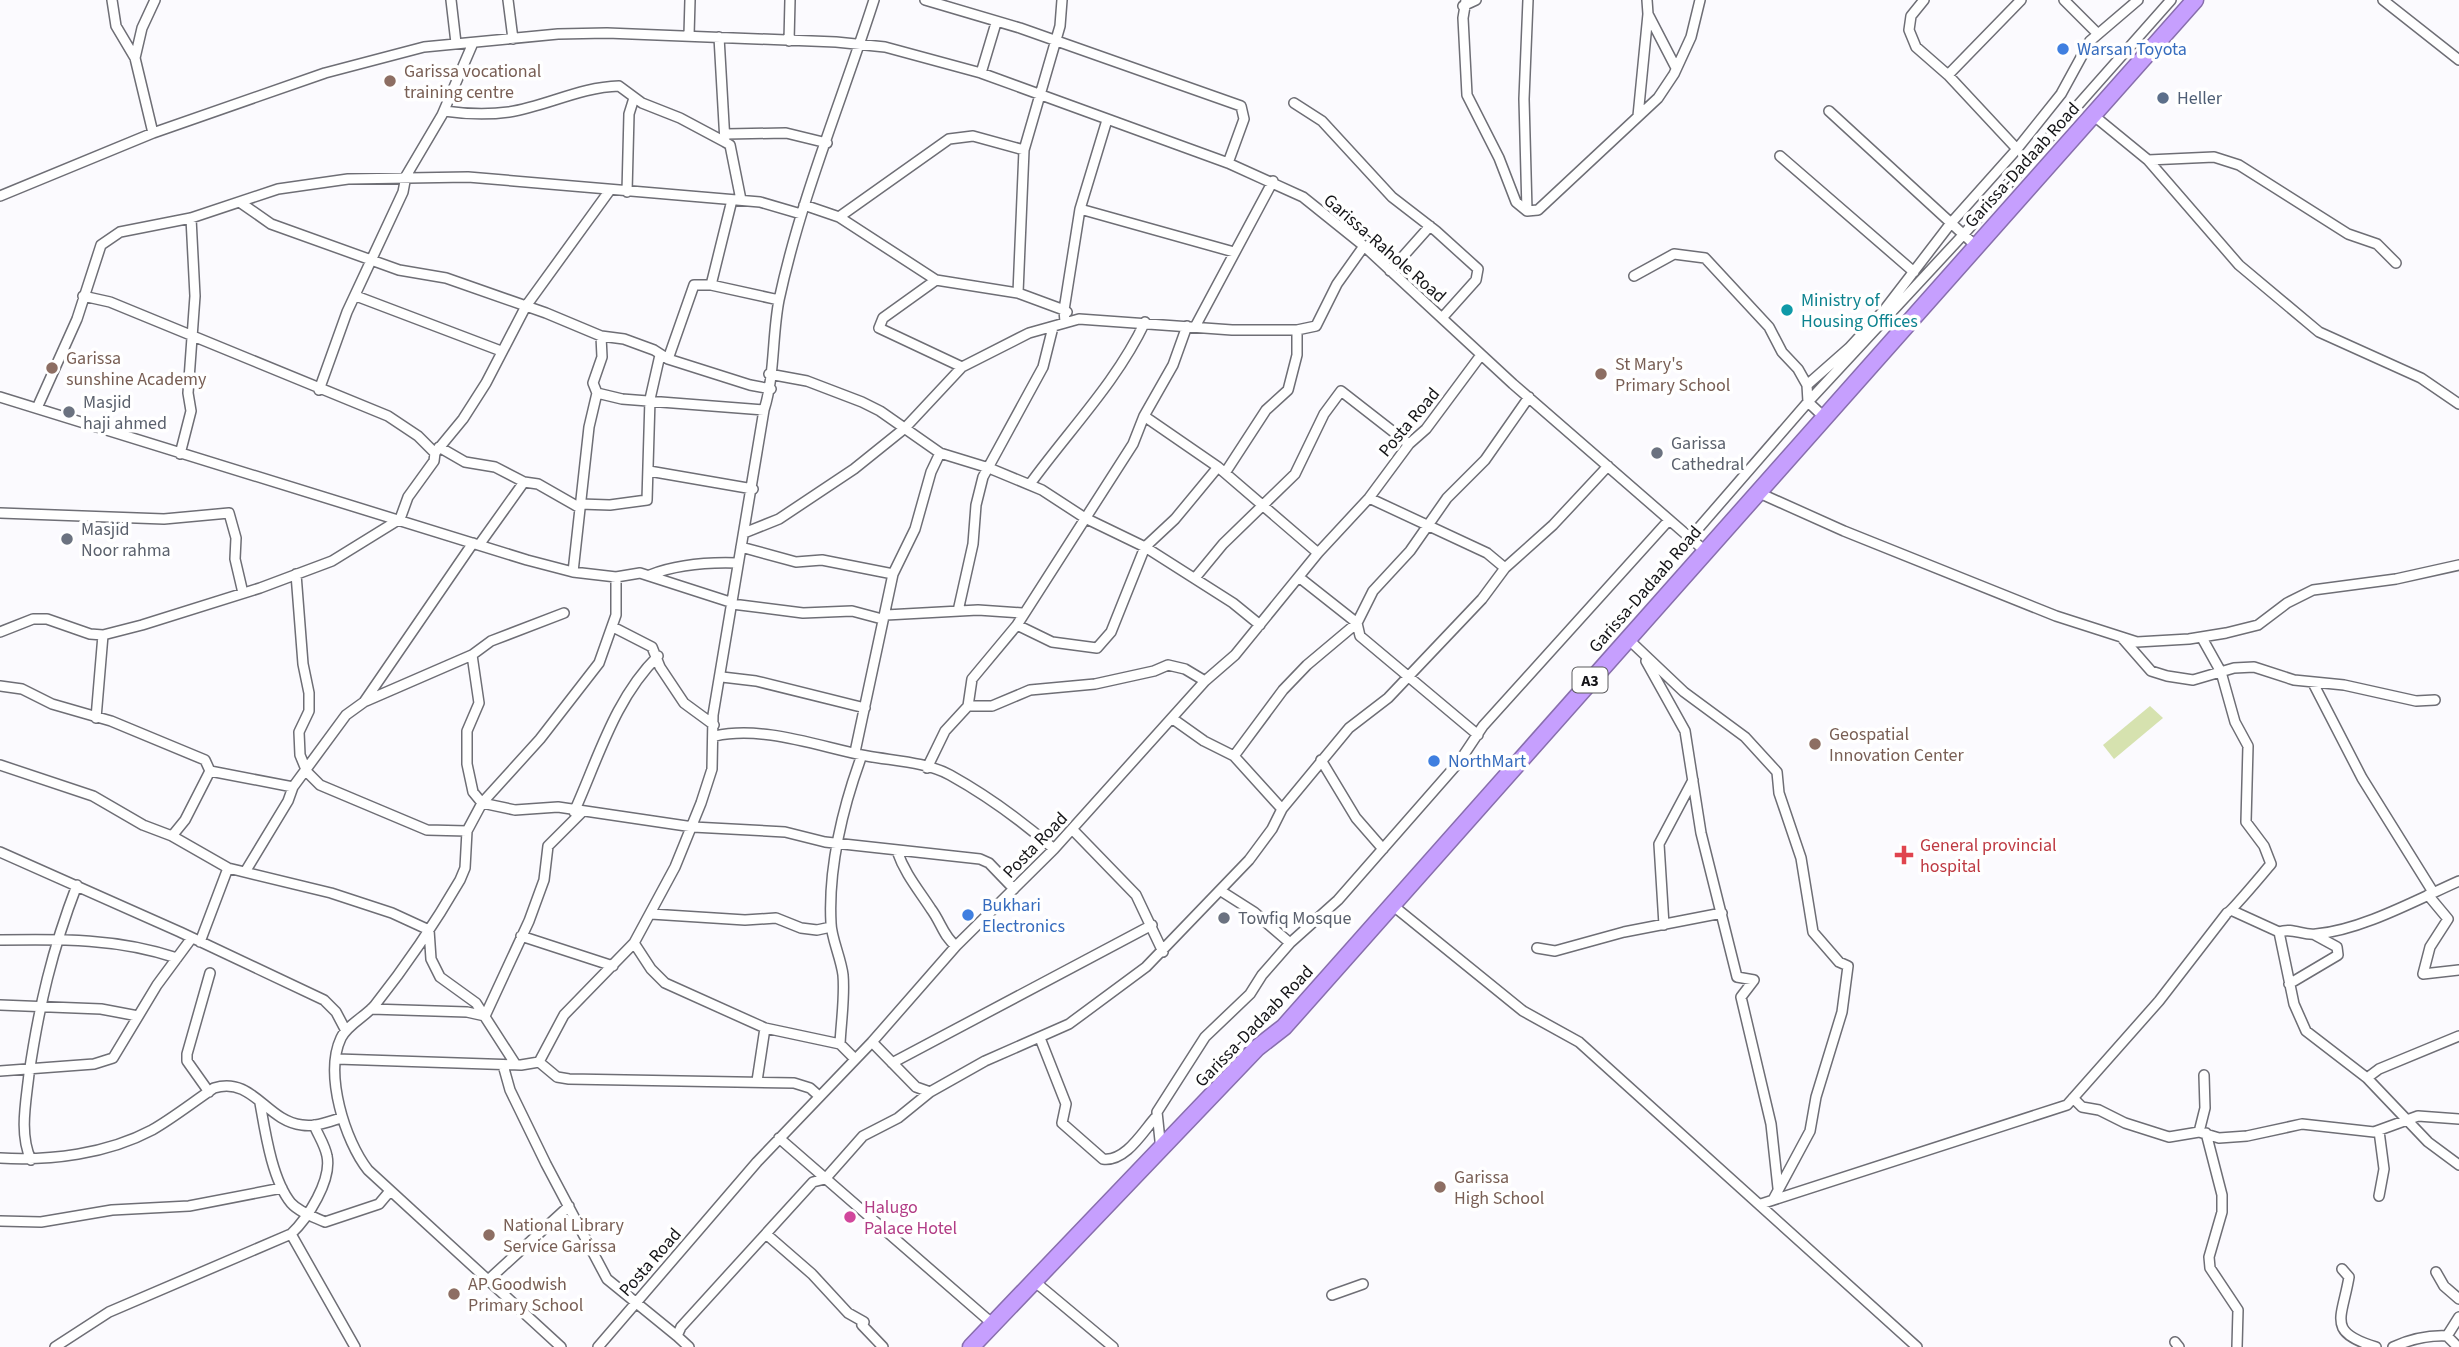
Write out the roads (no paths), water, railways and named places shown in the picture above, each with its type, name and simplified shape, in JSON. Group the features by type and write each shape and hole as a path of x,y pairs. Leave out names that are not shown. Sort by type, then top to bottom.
{"highway":[{"name":"Garissa-Dadaab Road","path":"971,1347 1257,1048 1284,1027 1704,550 2093,115 2181,3"}],"street":[{"path":"112,0 116,26 135,58 153,133"},
{"path":"135,58 142,28 155,0"},
{"path":"451,0 456,43"},
{"path":"508,0 513,39"},
{"path":"688,35 690,0"},
{"path":"789,41 790,0"},
{"path":"539,1062 564,1015 634,943 651,914 692,827 712,769 714,725 731,603 753,489 764,410 771,388 769,374 779,300 802,210 874,0"},
{"path":"925,0 1020,28 1241,106 1244,119 1228,163"},
{"path":"1018,293 1024,150 1055,42 1062,0"},
{"path":"1476,0 1464,3 1467,95 1499,158 1516,202 1527,211 1538,210 1657,98 1691,37 1700,0"},
{"path":"1527,211 1524,99 1528,0"},
{"path":"1638,117 1647,0"},
{"path":"1924,0 1911,16 1912,40 2017,149"},
{"path":"2064,0 2098,34"},
{"path":"1807,384 1849,348 1914,272 1951,223 2017,149 2061,94 2090,41 2138,0"},
{"path":"2383,0 2459,60"},
{"path":"1948,75 2019,1"},
{"path":"1690,538 1808,402 2181,3"},
{"path":"1648,14 1676,68"},
{"path":"981,73 996,23"},
{"name":"Garissa-Rahole Road","path":"0,196 153,133 325,73 424,47 570,34 688,35 860,44 911,53 981,73 1228,163 1273,181 1303,197 1364,246 1481,355 1704,550"},
{"path":"712,285 737,200 730,145 726,138 719,37"},
{"path":"319,390 337,335 403,192 406,176 444,111 473,43"},
{"path":"444,111 465,114 509,112 593,88 614,86 623,87 634,98 726,138 786,134 827,143"},
{"path":"627,192 629,114 634,98"},
{"path":"1294,103 1322,121 1392,197 1473,264 1479,275 1442,318"},
{"path":"1829,111 1976,246"},
{"path":"2093,115 2148,160 2239,265 2319,332 2421,378 2459,404"},
{"path":"1065,322 1064,310 1080,209 1107,120"},
{"path":"839,216 948,139 973,136 1024,150"},
{"path":"1780,156 1914,272"},
{"path":"2148,160 2214,157 2239,165 2348,234 2377,244 2396,263"},
{"path":"37,408 77,319 101,245 106,240 120,232 143,225 191,218 278,189 306,184 406,176 468,177 737,200 839,216 936,280 1018,293 1064,310 1079,319"},
{"path":"927,768 944,731 968,706 972,679 1017,625 1022,613 1133,444 1144,416 1191,326 1273,181"},
{"path":"0,632 33,619 47,619 90,634 103,635 243,593 296,574 341,556 400,519 408,497 434,461 437,450 480,392 501,351 515,332 526,306 610,190"},
{"path":"242,203 271,224 372,258 399,270 446,278 601,336 624,339 664,357 750,385 771,388"},
{"path":"1080,209 1234,252"},
{"path":"180,454 191,411 188,393 195,296 191,218"},
{"path":"1390,271 1430,226"},
{"path":"744,533 779,519 854,469 905,428 962,367 1007,342 1079,319 1233,330 1297,330 1316,326 1337,284 1364,246"},
{"path":"1634,276 1674,254 1704,258 1769,327 1782,352 1798,369 1807,384 1808,402 1824,417"},
{"path":"936,280 883,318 879,328 962,367"},
{"path":"83,296 110,302 319,390 388,416 437,450 466,463 495,467 524,482 538,484 580,506 643,503 648,492 650,399 694,285 712,285 779,300"},
{"path":"356,296 370,304 501,351"},
{"path":"1030,484 1101,395 1130,354 1145,322"},
{"path":"957,611 973,544 976,505 989,468 1043,367 1053,327"},
{"path":"1017,625 1052,642 1097,648 1111,632 1145,547 1221,470 1266,410 1289,390 1297,355 1297,330"},
{"path":"573,572 589,426 597,393 593,383 601,357 601,336"},
{"name":"Posta Road","path":"598,1347 779,1138 872,1042 956,946 1054,849 1205,681 1235,655 1318,553 1369,498 1409,444 1426,429 1481,355"},
{"path":"769,374 807,380 880,411 940,453 1030,484 1085,518 1145,547 1195,578 1260,625"},
{"path":"1195,578 1261,505 1295,474 1324,414 1340,391 1409,444"},
{"path":"597,393 622,399 650,399 764,410"},
{"path":"0,397 342,505 400,519 573,572 616,577 629,573 650,575 731,603 803,612 852,611 884,617 957,611 1022,613"},
{"path":"1234,756 1283,690 1307,665 1357,623 1373,591 1397,568 1447,498 1503,438 1506,425 1530,397"},
{"path":"1144,416 1221,470 1318,553"},
{"path":"840,1044 843,979 839,948 831,927 839,844 893,574 915,528 931,472 940,453"},
{"path":"677,1336 681,1326 813,1182 825,1179 863,1136 898,1118 930,1092 985,1061 1069,1024 1163,952 1221,891 1272,829 1282,809 1361,715 1374,711 1459,620 1471,611 1505,568 1553,525 1608,466"},
{"path":"649,471 753,489"},
{"path":"364,702 476,544 524,482"},
{"path":"1757,492 1844,531 2056,616 2137,642 2202,638 2258,625 2287,603 2313,590 2396,579 2459,565"},
{"path":"1369,498 1487,553 1505,568"},
{"path":"0,513 163,519 229,513 236,538 235,559 243,593"},
{"path":"1041,1038 1066,1104 1062,1123 1103,1159 1116,1158 1125,1152 1155,1118 1178,1076 1205,1037 1250,994 1262,975 1290,943 1320,919 1383,849 1459,762 1478,735 1669,520"},
{"path":"741,547 796,562 822,560 893,574"},
{"path":"650,575 668,568 709,562 737,563"},
{"path":"296,574 303,664 309,693 309,711 299,732 300,755 307,772 320,785 418,827 434,831 467,831"},
{"path":"561,1347 390,1191 360,1160 341,1118 337,1059 341,1039 346,1031 371,1009 429,930 460,880 464,867 467,831 482,803 540,739 599,663 613,627 618,596 616,577"},
{"path":"1300,578 1357,623 1360,636 1478,735"},
{"path":"245,872 288,801 293,787 307,772 346,715 364,702 472,655 491,641 564,614"},
{"path":"613,627 652,647 658,656 660,667 684,704 714,725"},
{"path":"96,718 103,635"},
{"path":"1627,638 1684,692 1745,737 1777,772 1779,793 1801,858 1813,932 1839,962 1848,966 1842,1012 1816,1097 1810,1131 1774,1198"},
{"path":"1761,1204 2067,1105 2159,1001 2227,913 2233,911 2244,892 2271,864 2264,846 2246,822 2248,746 2235,722 2221,672 2202,638"},
{"path":"2123,639 2156,673 2193,680 2254,667 2313,683 2344,685 2416,701 2435,700"},
{"path":"472,655 479,703 467,731 467,764 473,792 482,803 514,810 558,807 692,827 785,831 839,844 980,859 989,863 1014,889"},
{"path":"1643,655 1685,731 1701,833 1737,977 1754,981 1741,997 1771,1124 1778,1188"},
{"path":"485,1016 544,880 548,846 578,812 588,774 633,685 658,656"},
{"path":"968,706 992,706 1030,690 1095,684 1154,671 1168,665 1185,669 1205,681"},
{"path":"722,677 865,708"},
{"path":"2313,683 2362,778 2448,919 2430,947 2423,974 2459,970"},
{"path":"0,686 22,689 52,704 205,760 211,771"},
{"path":"1173,719 1204,741 1234,756 1282,809"},
{"path":"715,736 738,732 859,754 950,775 1025,824 1054,849"},
{"path":"1321,760 1356,818 1383,849"},
{"path":"0,765 93,796 142,825 172,836 228,868 331,893 391,913 429,930"},
{"path":"211,771 293,787"},
{"path":"172,836 185,820 211,771"},
{"path":"1664,925 1659,844 1693,780"},
{"path":"1072,829 1136,895 1163,952"},
{"path":"897,851 906,875 932,909 948,940 956,946"},
{"path":"0,852 324,1000 336,1012 346,1031"},
{"path":"0,1072 94,1064 113,1058 177,958 196,941 228,868"},
{"path":"2315,935 2378,916 2459,881"},
{"path":"31,1160 26,1148 24,1124 39,1006 57,938 77,885"},
{"path":"1221,891 1254,912 1290,943"},
{"path":"1391,904 1523,1011 1579,1042 1917,1347"},
{"path":"2233,911 2279,932 2288,929 2315,935 2337,947 2338,955 2289,984"},
{"path":"1537,948 1555,951 1585,941 1721,913"},
{"path":"651,914 745,920 776,918 801,928 817,930 831,927"},
{"path":"892,1063 1152,925"},
{"path":"429,930 431,959 440,976 476,1003 490,1029 507,1048 516,1065"},
{"path":"2279,932 2289,984 2306,1031 2367,1078 2406,1121 2459,1165"},
{"path":"521,936 613,966"},
{"path":"0,940 97,939 154,950 177,958"},
{"path":"634,943 651,969 665,983 765,1028 840,1044 855,1059"},
{"path":"209,1092 187,1061 187,1054 210,973"},
{"path":"0,1004 111,1010 138,1016"},
{"path":"371,1009 467,1012 485,1016"},
{"path":"757,1081 765,1028"},
{"path":"2367,1078 2379,1069 2459,1036"},
{"path":"872,1042 916,1087 930,1092"},
{"path":"337,1059 503,1065 539,1062 557,1077 569,1079 802,1084 819,1096"},
{"path":"503,1065 510,1090 607,1279 689,1347"},
{"path":"2204,1075 2203,1133 2222,1195 2222,1212 2209,1257 2210,1268 2238,1310 2237,1347"},
{"path":"0,1158 31,1160 118,1143 152,1130 209,1092 226,1085 242,1087 282,1118 301,1125 314,1125 341,1118"},
{"path":"2073,1098 2082,1107 2099,1110 2125,1123 2169,1137 2203,1133 2219,1138 2247,1136 2302,1124 2379,1131 2418,1116 2459,1119"},
{"path":"260,1102 266,1139 282,1188 292,1204 325,1222 379,1204 390,1191"},
{"path":"1155,1118 1161,1150"},
{"path":"62,1346 109,1312 291,1234 307,1214 328,1164 314,1125"},
{"path":"2379,1131 2384,1169 2379,1196"},
{"path":"779,1138 865,1210 994,1325"},
{"path":"0,1221 41,1222 112,1210 189,1206 282,1188"},
{"path":"487,1280 569,1206"},
{"path":"291,1234 355,1347"},
{"path":"766,1234 812,1274 848,1312 859,1317 862,1325 883,1347"},
{"path":"2342,1269 2349,1277 2340,1317 2343,1332 2354,1340 2376,1347"},
{"path":"2436,1272 2444,1286 2459,1299"},
{"path":"1034,1281 1113,1347"},
{"path":"1332,1296 1363,1284"},
{"path":"2447,1336 2459,1317"},
{"path":"2393,1347 2424,1336 2447,1336 2458,1347"}],"place":[{"name":"Warsan Toyota","path":"2063,49"},
{"name":"Garissa vocational training centre","path":"390,81"},
{"name":"Heller","path":"2163,98"},
{"name":"Ministry of Housing Offices","path":"1787,310"},
{"name":"Garissa sunshine Academy","path":"52,368"},
{"name":"St Mary's Primary School","path":"1601,374"},
{"name":"Masjid haji ahmed","path":"69,412"},
{"name":"Garissa Cathedral","path":"1657,453"},
{"name":"Masjid Noor rahma","path":"67,539"},
{"name":"Geospatial Innovation Center","path":"1815,744"},
{"name":"NorthMart","path":"1434,761"},
{"name":"General provincial hospital","path":"1904,855"},
{"name":"Bukhari Electronics","path":"968,915"},
{"name":"Towfiq Mosque","path":"1224,918"},
{"name":"Garissa High School","path":"1440,1187"},
{"name":"Halugo Palace Hotel","path":"850,1217"},
{"name":"National Library Service Garissa","path":"489,1235"},
{"name":"AP Goodwish Primary School","path":"454,1294"}]}
